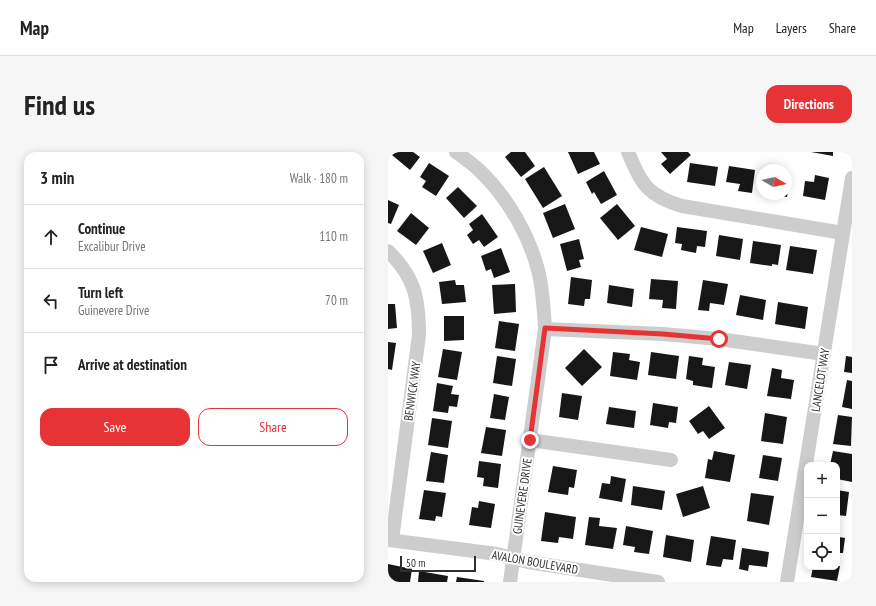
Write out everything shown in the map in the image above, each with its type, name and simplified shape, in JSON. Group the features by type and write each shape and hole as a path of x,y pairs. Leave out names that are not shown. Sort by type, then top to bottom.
{"street":[{"name":"GUINEVERE DRIVE","path":"456,152 480,171 508,204 528,240 539,274 543,302 545,328 510,582"},
{"path":"628,152 636,172 644,184 665,201 682,206 843,233"},
{"name":"LANCELOT WAY","path":"787,582 852,178"},
{"name":"BENWICK WAY","path":"388,251 400,262 415,289 419,311 419,335 390,540"},
{"path":"545,328 663,334 719,339 824,354"},
{"path":"530,440 672,460"},
{"name":"AVALON BOULEVARD","path":"390,540 497,554 514,559 658,582"}],"building":[{"path":"394,152 413,152 420,157 410,170 392,155"},
{"path":"511,152 525,152 535,166 521,177 505,157"},
{"path":"568,152 594,152 600,164 578,174"},
{"path":"661,152 688,152 691,155 670,174 661,164 667,159"},
{"path":"811,152 833,152 833,156"},
{"path":"429,163 449,176 436,196 422,187 426,181 420,177"},
{"path":"690,163 718,167 715,186 687,182"},
{"path":"729,166 755,170 752,193 738,191 740,184 726,182"},
{"path":"544,167 562,196 543,208 525,179"},
{"path":"604,171 617,195 601,204 594,192 592,194 586,182"},
{"path":"815,175 829,178 825,200 803,196 805,181 814,182"},
{"path":"458,187 477,206 464,218 446,198"},
{"path":"388,200 399,205 391,224 388,223"},
{"path":"565,204 575,229 553,238 543,213"},
{"path":"617,204 635,226 618,240 600,218"},
{"path":"411,213 429,228 416,245 397,231"},
{"path":"482,214 498,237 484,247 479,240 473,244 467,235 473,230 469,224"},
{"path":"641,227 668,234 662,257 634,250"},
{"path":"677,227 707,231 705,247 697,246 696,253 681,250 682,244 675,243"},
{"path":"719,235 743,239 740,260 716,256"},
{"path":"579,239 584,259 579,260 581,267 567,271 560,244"},
{"path":"753,241 781,245 778,265 772,264 772,266 750,263"},
{"path":"442,243 451,265 433,273 423,251"},
{"path":"790,246 817,250 813,274 786,270"},
{"path":"501,248 510,272 494,278 491,269 486,271 481,256"},
{"path":"571,277 592,280 590,299 585,299 584,306 568,304"},
{"path":"651,279 678,281 676,309 662,308 663,300 649,299"},
{"path":"455,280 456,285 464,285 466,302 442,304 439,282"},
{"path":"703,280 728,284 724,305 710,303 709,311 698,310"},
{"path":"515,284 516,312 494,314 492,285"},
{"path":"609,285 634,289 632,307 607,303"},
{"path":"740,295 766,300 763,320 736,315"},
{"path":"778,302 808,307 805,329 775,324"},
{"path":"388,304 395,304 397,328 388,329"},
{"path":"444,316 464,316 464,340 444,341"},
{"path":"499,321 519,324 515,351 495,348"},
{"path":"388,342 396,343 392,370 388,369"},
{"path":"443,349 462,352 457,380 438,377"},
{"path":"584,349 602,367 582,386 565,368"},
{"path":"613,352 630,354 629,360 640,362 637,380 610,376"},
{"path":"651,352 679,356 676,379 648,375"},
{"path":"497,356 516,359 512,386 493,383"},
{"path":"689,356 703,358 702,365 715,367 712,388 693,385 693,381 686,379"},
{"path":"846,356 852,357 852,373 844,372"},
{"path":"729,362 751,365 747,389 725,385"},
{"path":"772,368 782,370 781,378 794,380 791,399 767,396"},
{"path":"847,380 852,381 852,409 842,407"},
{"path":"437,383 453,386 451,394 459,395 457,407 449,406 448,413 433,411"},
{"path":"562,393 582,396 578,420 559,417"},
{"path":"494,394 509,397 505,420 490,418"},
{"path":"653,403 678,407 676,423 669,422 668,428 650,425"},
{"path":"709,406 725,428 709,439 703,431 698,434 689,421"},
{"path":"609,407 636,411 634,428 606,424"},
{"path":"765,413 787,417 783,444 761,441"},
{"path":"838,415 852,417 851,446 833,444"},
{"path":"432,418 452,421 448,448 428,445"},
{"path":"486,427 506,430 502,456 481,453"},
{"path":"714,451 735,455 730,482 705,478 708,459 712,460"},
{"path":"833,451 852,454 852,482 840,480 840,462 831,462"},
{"path":"431,452 448,455 444,483 426,481"},
{"path":"763,455 782,458 778,481 759,478"},
{"path":"479,461 501,464 498,488 483,486 484,478 477,477"},
{"path":"553,466 577,470 574,488 569,487 568,495 548,492"},
{"path":"611,476 626,479 622,502 599,498 602,483 610,484"},
{"path":"633,486 665,491 662,510 631,505"},
{"path":"703,486 710,508 683,517 676,494"},
{"path":"424,490 446,493 442,517 436,516 435,521 419,519"},
{"path":"840,490 849,492 846,516 840,515"},
{"path":"751,493 774,496 769,525 747,521"},
{"path":"479,501 495,504 491,528 469,525 472,507 478,508"},
{"path":"545,512 576,517 573,539 559,537 558,543 541,541"},
{"path":"589,517 600,518 599,526 617,528 613,549 585,545"},
{"path":"626,526 653,531 649,554 634,552 635,547 623,545"},
{"path":"666,535 694,540 691,562 663,557"},
{"path":"711,536 736,540 733,560 723,559 721,567 706,565"},
{"path":"840,537 845,538 843,553 840,553"},
{"path":"742,548 769,552 767,567 749,565 748,571 739,569"},
{"path":"388,564 412,569 410,582 388,582"},
{"path":"812,570 839,570 837,581 811,577"},
{"path":"419,571 448,576 447,582 418,582"},
{"path":"457,577 484,581 484,582 456,582"}],"route":[{"path":"530,440 545,328 663,334 719,339"}]}
